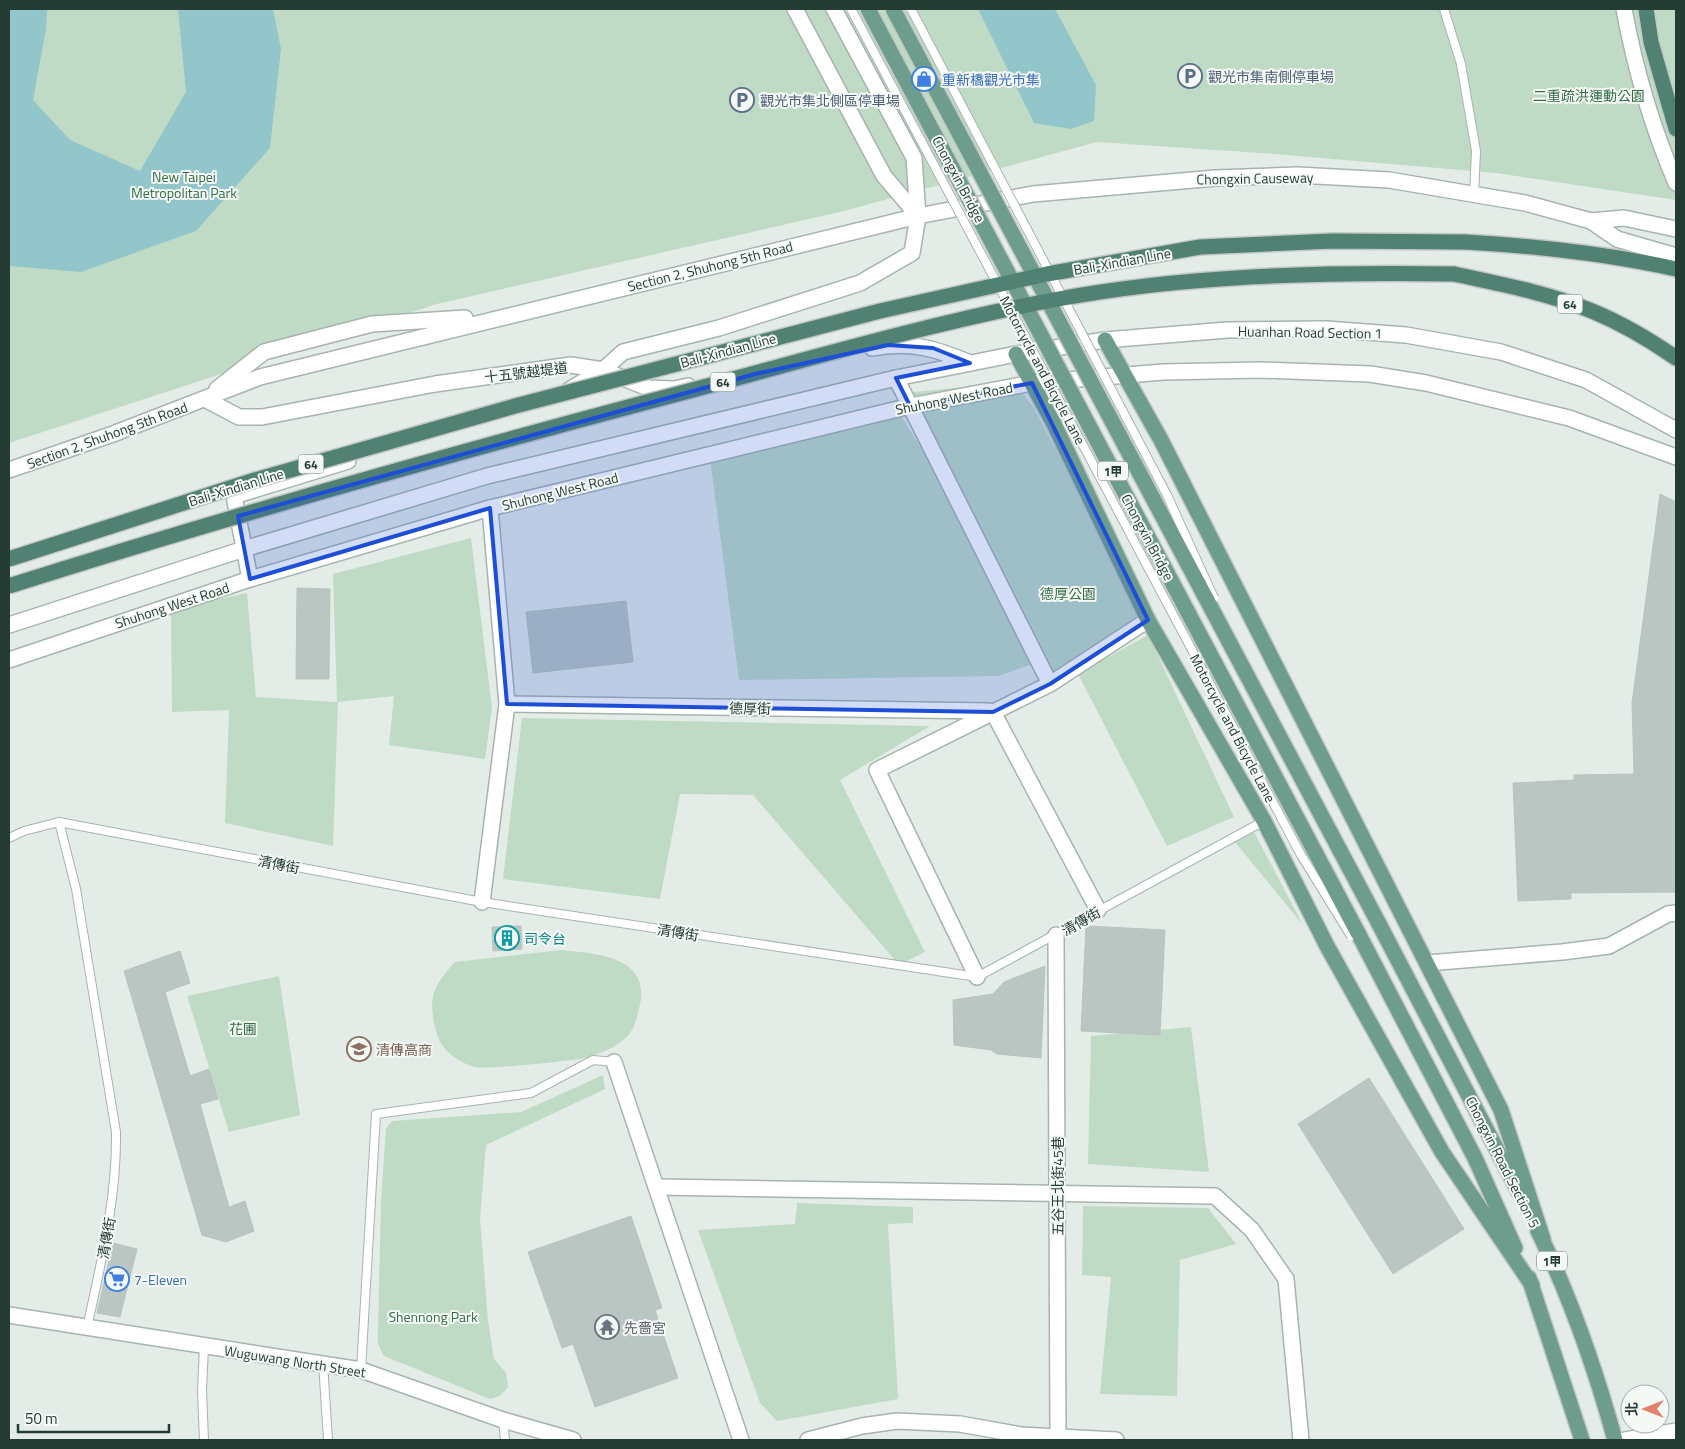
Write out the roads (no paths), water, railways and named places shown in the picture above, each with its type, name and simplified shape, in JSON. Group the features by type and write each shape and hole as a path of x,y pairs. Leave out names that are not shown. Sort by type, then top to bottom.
{"highway":[{"path":"1646,9 1651,42 1676,129"},
{"name":"Bali-Xindian Line","path":"9,559 255,480 515,406 880,311 1038,276 1200,247 1332,241 1465,242 1541,246 1615,256 1676,269"},
{"name":"Bali-Xindian Line","path":"9,586 156,539 494,443 930,328 1054,300 1199,279 1341,272 1454,274 1524,289 1592,311 1656,344 1676,358"}],"main road":[{"name":"Chongxin Bridge","path":"868,9 1354,934"},
{"name":"Chongxin Bridge","path":"893,9 1378,922"},
{"path":"1105,340 1162,440 1501,1110 1542,1239"},
{"path":"1016,354 1054,424 1148,620 1264,821 1327,946 1442,1152 1532,1286"},
{"name":"Chongxin Road Section 5","path":"1378,922 1497,1146 1542,1239 1570,1302 1599,1383 1615,1440"},
{"name":"Chongxin Road Section 5","path":"1354,934 1401,1016 1475,1158 1532,1286 1582,1440"}],"street":[{"path":"795,9 884,176 918,216"},
{"path":"250,579 234,496 561,396 603,370 623,352 720,328 860,283 912,253 918,216 914,158 834,9"},
{"path":"1624,9 1631,46 1656,137 1676,183"},
{"name":"Chongxin Causeway","path":"918,216 1033,194 1216,178 1298,175 1389,180 1525,204 1591,220 1624,218 1676,228"},
{"name":"Section 2, Shuhong 5th Road","path":"9,470 113,434 260,377 502,316 918,216"},
{"name":"Chongxin Causeway","path":"1591,220 1617,240 1676,256"},
{"name":"Section 2, Shuhong 5th Road","path":"204,399 264,352 372,324 502,316"},
{"name":"Huanhan Road Section 1","path":"1105,340 1227,330 1326,329 1406,334 1501,352 1586,380 1676,430"},
{"path":"9,625 244,549 487,476 896,378 1016,354 1105,340"},
{"name":"十五號越堤道","path":"204,399 239,416 262,416 435,384 571,365 603,370 648,388 674,389 841,357 888,345 933,348 970,363"},
{"path":"1125,375 1260,370 1370,374 1426,383 1569,418 1676,457"},
{"name":"Shuhong West Road","path":"9,660 250,579 490,508 910,406 1032,383 1125,375"},
{"path":"896,378 1050,684"},
{"path":"482,902 507,704 490,508"},
{"path":"977,977 877,770 1050,684 1148,620"},
{"name":"德厚街","path":"507,704 994,712"},
{"path":"994,712 1098,910"},
{"path":"1427,963 1562,952 1609,946 1668,914 1676,913"},
{"name":"五谷王北街45巷","path":"1056,935 1058,1439"},
{"path":"614,1062 740,1440"},
{"path":"657,1187 1215,1196 1252,1230 1286,1279 1301,1440"},
{"name":"Wuguwang North Street","path":"9,1315 204,1346 323,1362 361,1370 503,1420 573,1440"},
{"path":"808,1440 862,1426 898,1421 960,1424 1021,1435 1058,1439 1116,1440"},
{"path":"1625,1440 1676,1431"}],"lane":[{"name":"Motorcycle and Bicycle Lane","path":"851,9 1301,855 1354,934"},
{"path":"911,9 1167,494 1256,693"},
{"path":"1444,9 1461,64 1476,151 1474,196"},
{"name":"清傳街","path":"9,838 24,831 59,822 482,902 977,977 1264,821"},
{"name":"清傳街","path":"59,822 76,889 116,1132 112,1205 87,1328"},
{"path":"361,1370 376,1114 531,1093 593,1060 614,1062"},
{"path":"204,1346 202,1391 204,1440"},
{"path":"323,1362 328,1440"},
{"path":"503,1420 505,1440"}],"water":[{"path":"9,9 47,9 46,29 33,100 70,140 140,171 186,92 178,9 273,9 281,49 270,148 196,231 81,272 9,266"},
{"path":"978,9 1055,9 1096,85 1094,121 1071,129 1034,123"}],"place":[{"name":"觀光市集南側停車場","path":"1190,76"},
{"name":"重新橋觀光市集","path":"924,79"},
{"name":"觀光市集北側區停車場","path":"742,100"},
{"name":"司令台","path":"507,938"},
{"name":"清傳高商","path":"359,1049"},
{"name":"7-Eleven","path":"117,1279"},
{"name":"先嗇宮","path":"607,1327"}],"park label":[{"name":"二重疏洪運動公園","path":"1589,95"},
{"name":"New Taipei Metropolitan Park","path":"184,184"},
{"name":"德厚公園","path":"1068,593"},
{"name":"花圃","path":"243,1028"},
{"name":"Shennong Park","path":"433,1316"}]}
